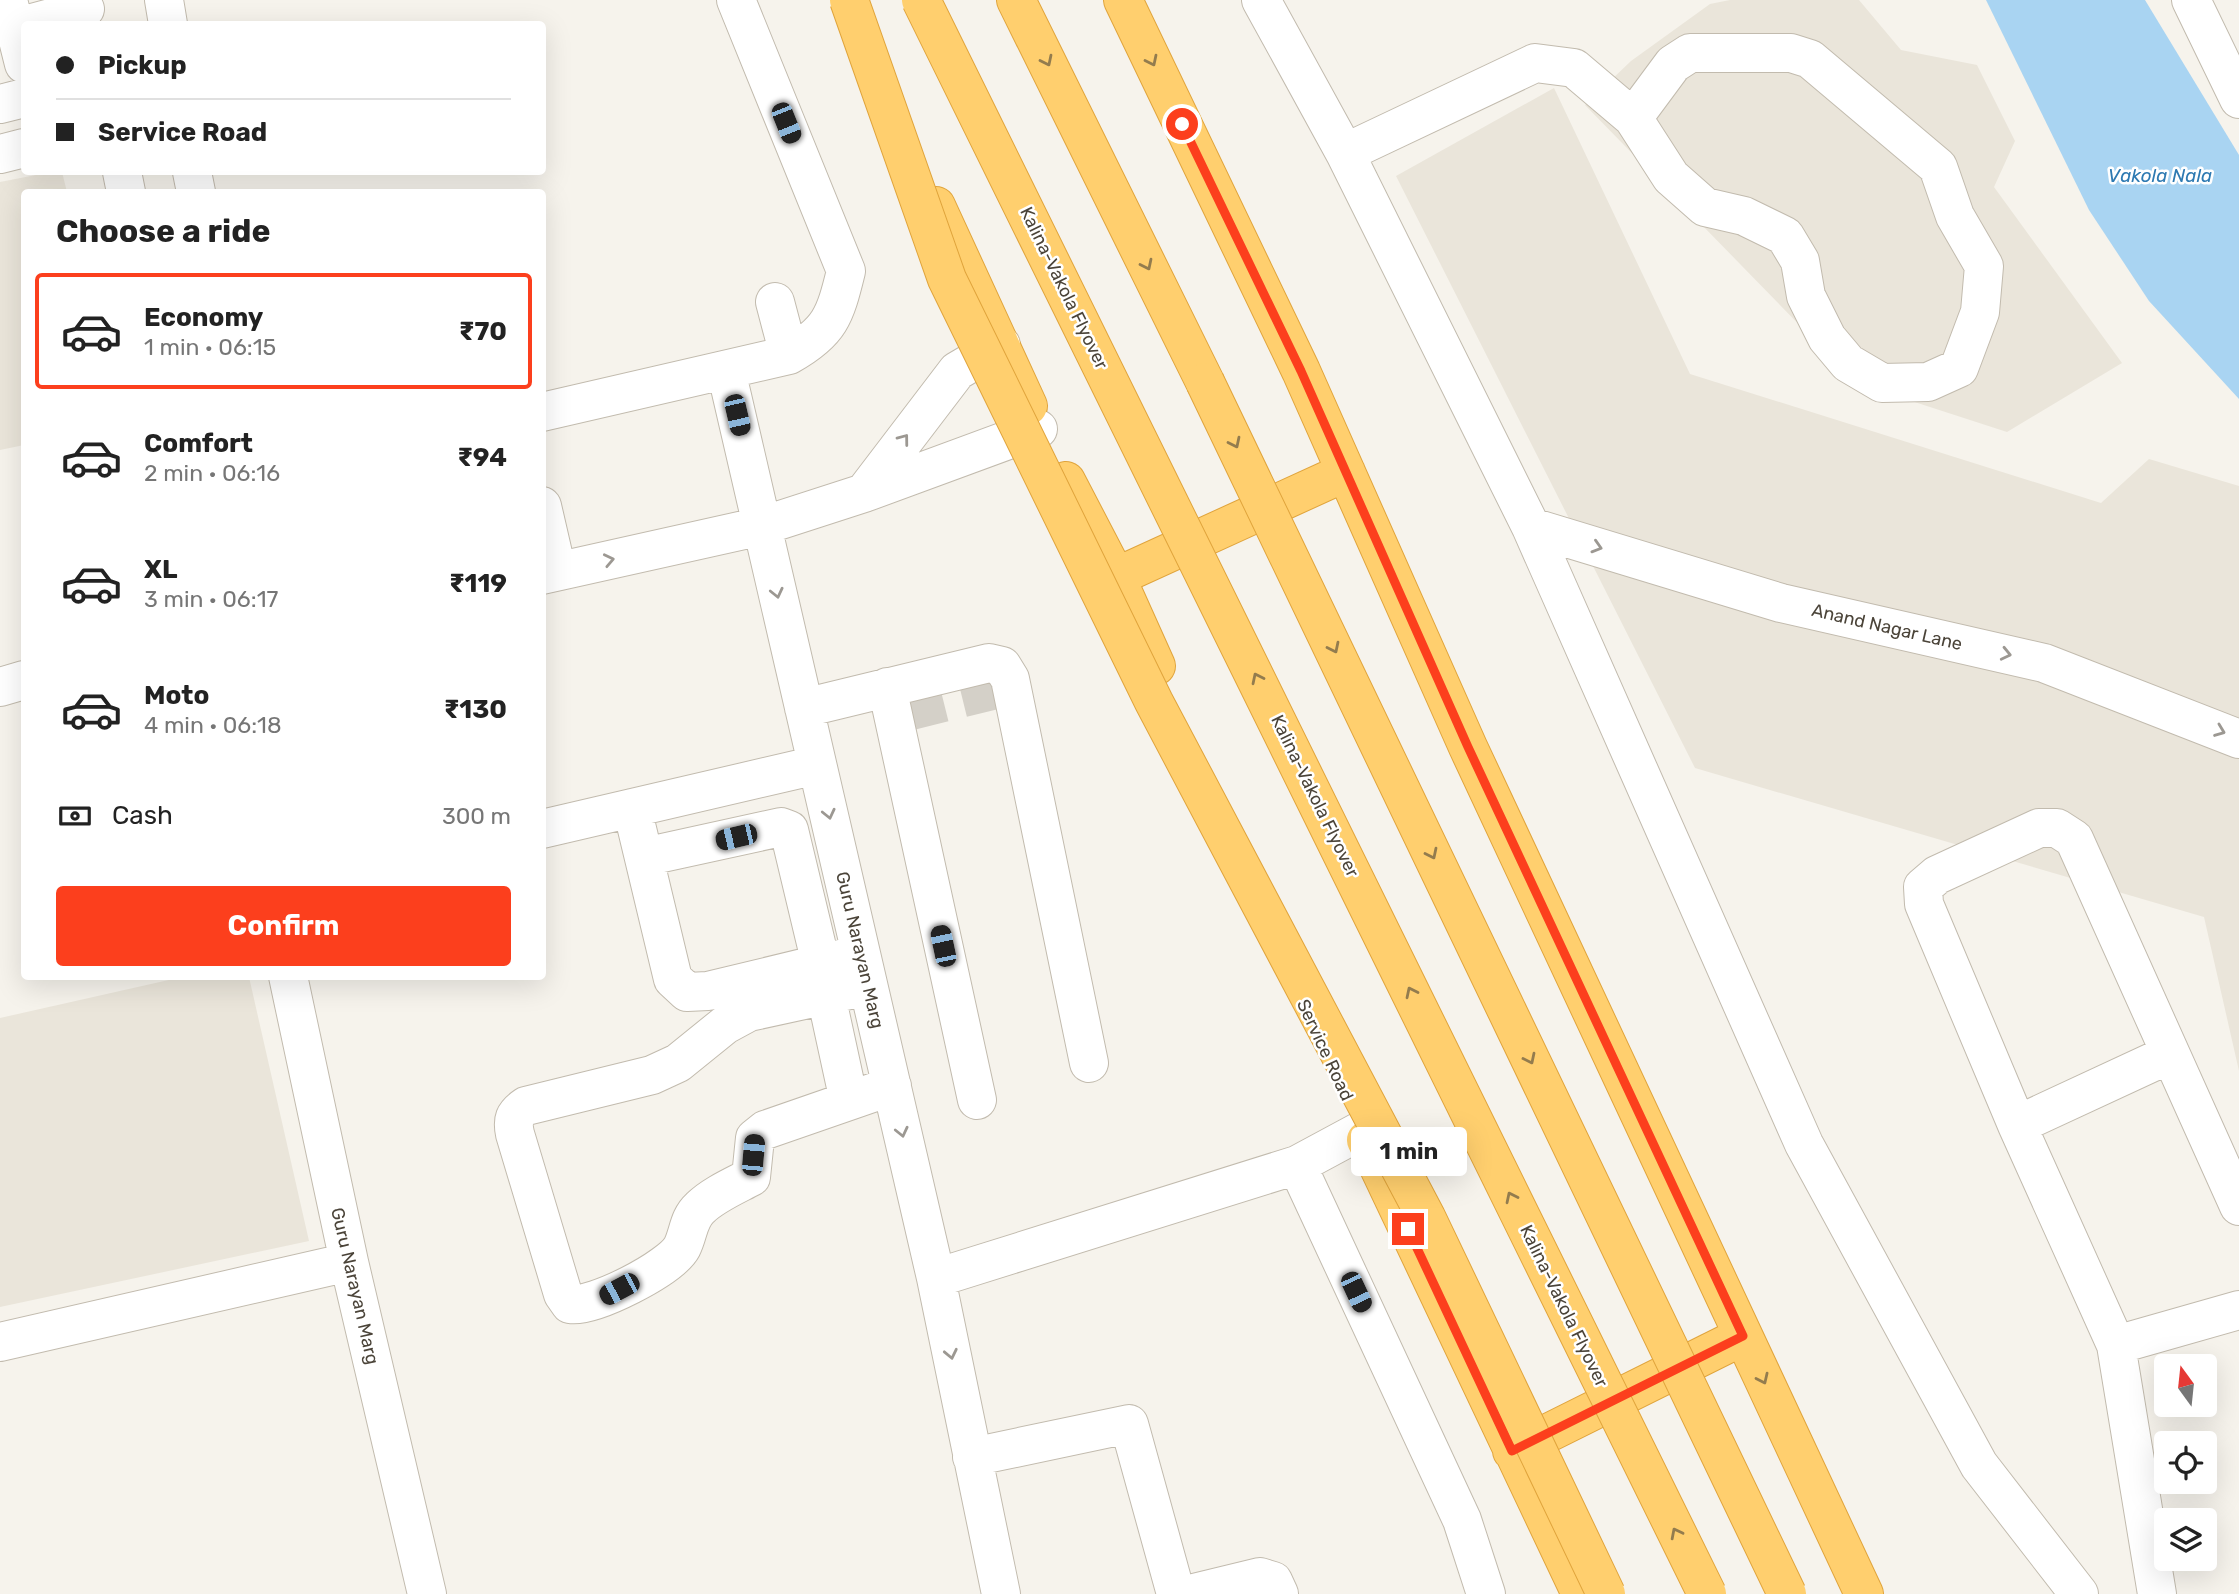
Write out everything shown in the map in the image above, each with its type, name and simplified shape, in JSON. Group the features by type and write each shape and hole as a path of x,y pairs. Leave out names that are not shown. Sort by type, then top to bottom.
{"highway":[{"name":"Service Road","path":"843,0 1038,429 1116,577 1362,1130 1581,1594"},
{"path":"849,0 947,279 1154,702 1426,1217 1606,1594"},
{"name":"Kalina-Vakola Flyover","path":"921,0 1707,1594"},
{"path":"1017,0 1255,483 1787,1594"},
{"path":"1123,0 1301,371 1468,747 1864,1594"},
{"path":"1116,577 1346,472"},
{"path":"1512,1451 1743,1336"}],"street":[{"path":"164,0 168,21"},
{"path":"546,411 789,355 812,342 836,312 846,271 736,0"},
{"path":"1261,0 1345,153 1531,527 1804,1144 1979,1465 2079,1594"},
{"path":"2191,0 2239,99"},
{"path":"21,37 19,19 86,11"},
{"path":"1345,153 1535,63 1574,68 1633,118 1671,177 1705,207 1744,216 1785,236 1800,261 1805,296 1827,338 1848,363 1882,383 1928,382 1959,368 1980,312 1984,266 1955,216 1938,167 1810,60 1791,53 1690,54 1673,64 1633,118"},
{"path":"0,104 21,99"},
{"path":"0,154 21,149"},
{"path":"775,302 789,355"},
{"path":"863,494 957,371 1001,345"},
{"name":"Guru Narayan Marg","path":"726,370 936,1278 1001,1594"},
{"path":"546,540 550,573 762,526 863,494 1038,429"},
{"name":"Anand Nagar Lane","path":"1531,527 1781,603 2044,663 2239,739"},
{"path":"804,708 896,704 989,663 1002,666 1088,1063"},
{"path":"0,688 21,681"},
{"path":"896,704 976,1100"},
{"path":"546,828 817,765"},
{"path":"632,808 673,979 687,992 824,979 864,970"},
{"path":"644,857 781,827 789,830 849,1101"},
{"path":"2157,1594 2116,1345 2017,1125 1924,904 1923,887 1937,874 2039,828 2057,828 2074,839 2239,1206"},
{"path":"824,979 748,1012 725,1025 678,1063 652,1075 526,1106 516,1113 512,1122 514,1134 563,1294 570,1304 581,1306 595,1302 666,1264 682,1248 693,1215 702,1206 751,1177 755,1138 765,1130 892,1086"},
{"name":"Guru Narayan Marg","path":"289,980 349,1262 427,1594"},
{"path":"2017,1125 2170,1054"},
{"path":"936,1278 1297,1165 1362,1130"},
{"path":"1297,1165 1462,1520 1486,1594"},
{"path":"0,1342 349,1262"},
{"path":"2116,1345 2239,1310"},
{"path":"972,1457 1129,1424 1176,1594"},
{"path":"1190,1594 1261,1577 1273,1581 1279,1594"}],"shaded area":[{"path":"1730,0 1859,0 1901,50 1977,65 2015,141 1994,187 2122,363 2007,432 1856,383 1585,105 1631,61 1710,4"},
{"path":"1554,88 1690,374 2101,503 2149,459 2239,486 2239,1071 2204,917 1695,768 1396,176"},
{"path":"36,175 63,175 66,189 21,189 21,446 0,450 0,182"},
{"path":"169,980 250,980 309,1241 0,1307 0,1018"}],"water":[{"name":"Vakola Nala","path":"1986,0 2145,0 2239,155 2239,399 2149,301 2089,210"}],"tunnel":[{"path":"907,712 1000,689"}],"route":[{"path":"1182,124 1301,371 1468,747 1743,1336 1512,1451 1408,1229"}]}
